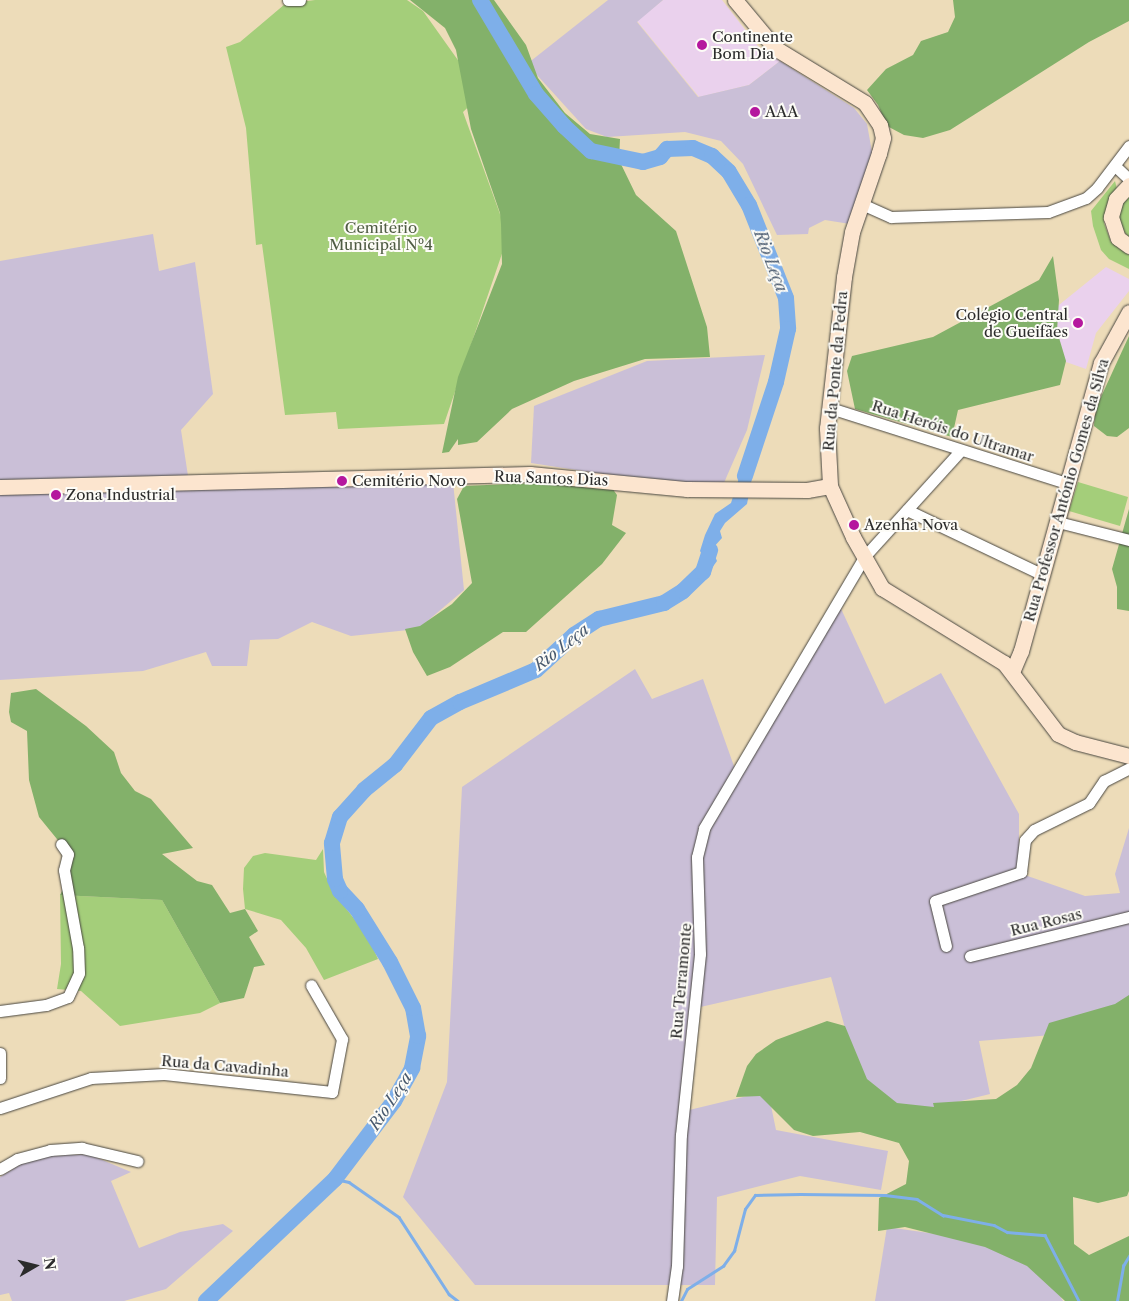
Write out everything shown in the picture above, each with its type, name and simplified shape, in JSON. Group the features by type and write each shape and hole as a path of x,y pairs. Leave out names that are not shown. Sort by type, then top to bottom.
{"street":[{"path":"288,0 300,0"},
{"name":"Rua da Ponte da Pedra","path":"735,0 775,48 865,103 874,114 883,138 864,205 852,232 844,277 830,408 827,462 830,486 864,557 882,588 989,653 1012,672 1058,734 1075,742 1129,756"},
{"path":"864,205 891,217 1048,212 1086,198 1115,166 1129,146"},
{"path":"1115,166 1129,179"},
{"path":"1129,185 1116,199 1111,218 1118,238 1129,246"},
{"name":"Rua Professor António Gomes da Silva","path":"1012,672 1021,651 1043,575 1104,352 1129,312"},
{"name":"Rua Heróis do Ultramar","path":"830,408 960,451 1067,483"},
{"name":"Rua Terramonte","path":"672,1301 677,1266 681,1135 701,946 697,856 704,828 864,557 960,451"},
{"name":"Rua Santos Dias","path":"0,487 530,474 686,489 791,490 830,486"},
{"path":"908,510 1043,575"},
{"path":"1058,522 1129,540"},
{"path":"946,946 935,901 1022,872 1025,840 1034,830 1088,803 1104,781 1129,768"},
{"path":"0,1012 46,1005 68,997 79,974 78,948 64,870 68,854 60,844"},
{"name":"Rua Rosas","path":"970,956 1129,917"},
{"name":"Rua da Cavadinha","path":"0,1108 91,1078 164,1074 337,1093 342,1039 311,985"},
{"path":"0,1053 0,1078"},
{"path":"0,1170 17,1159 50,1150 82,1148 138,1161"}],"shaded area":[{"path":"608,0 663,0 637,22 698,97 749,85 780,61 854,108 867,124 872,152 850,224 825,220 809,228 808,234 777,235 743,164 721,141 685,132 607,137 586,129 527,64"},
{"path":"663,0 722,0 761,50 780,61 749,85 699,97 637,21"},
{"path":"153,234 159,271 195,262 213,394 181,430 190,489 453,482 464,590 418,629 351,636 312,622 278,639 250,640 247,666 212,666 206,652 143,671 0,680 0,261"},
{"name":"Colégio Central de Gueifães","path":"1106,267 1129,279 1129,291 1096,333 1086,369 1066,362 1049,313"},
{"path":"765,355 747,430 720,492 531,463 534,406 647,361"},
{"path":"837,600 885,704 941,673 1019,814 1019,873 1085,896 1120,893 1115,874 1129,828 1129,1007 1075,1033 979,1041 990,1094 871,1123 831,977 696,1008 685,1111 768,1091 776,1130 888,1151 881,1190 800,1176 717,1197 715,1285 475,1285 403,1197 447,1082 462,787 635,669 652,699 703,679 735,769"},
{"path":"88,1154 131,1172 111,1181 139,1248 180,1232 223,1224 233,1231 166,1289 124,1301 12,1301 9,1293 0,1295 0,1177 21,1164 46,1156"},
{"path":"887,1227 1026,1247 1045,1267 1063,1301 875,1301"}],"green space":[{"name":"Cemitério Municipal Nº4","path":"315,0 407,0 423,11 482,94 463,112 508,236 444,424 338,429 336,412 285,415 262,244 256,245 246,128 226,47 240,42 285,4"},
{"path":"410,0 494,0 526,45 538,78 565,113 590,134 620,139 619,160 636,195 676,231 707,327 710,357 645,359 574,381 512,409 477,442 458,445 458,439 449,452 442,453 458,377 502,264 501,224 500,213 471,129 456,50 445,28"},
{"path":"953,0 1129,0 1129,21 1089,42 950,130 923,138 904,135 887,126 878,105 867,90 886,69 913,55 921,41 948,32 955,17"},
{"path":"1115,181 1117,189 1107,206 1104,223 1111,242 1129,255 1129,269 1109,259 1101,250 1093,226 1091,211"},
{"path":"1129,194 1129,238 1118,223 1119,207"},
{"path":"1053,256 1059,300 1057,331 1066,361 1060,385 958,410 952,437 855,409 847,371 852,356 933,337 1039,280"},
{"path":"1129,336 1129,428 1117,437 1107,436 1094,426 1095,410"},
{"path":"583,481 612,488 617,495 612,525 626,533 602,564 526,632 503,632 450,667 427,676 413,652 405,629 420,626 452,604 472,583 457,499 464,486"},
{"path":"1078,482 1128,497 1120,526 1069,511"},
{"path":"1129,509 1129,611 1117,609 1117,587 1112,569"},
{"path":"36,689 86,726 114,752 121,773 135,791 151,799 193,848 162,854 197,881 212,885 230,913 245,909 258,931 249,937 265,965 254,967 244,998 220,1003 162,900 60,895 66,883 61,844 39,817 29,780 27,731 11,722 9,712 11,693"},
{"path":"323,849 324,872 333,892 367,935 378,959 324,980 306,948 281,920 245,909 243,889 244,868 253,856 265,853 316,860"},
{"path":"60,895 162,900 220,1003 200,1013 120,1026 81,991 57,989 61,964"},
{"path":"1129,995 1129,1191 1127,1196 1098,1203 1073,1197 1074,1244 1089,1255 1129,1236 1129,1301 1065,1301 1027,1266 985,1247 905,1227 878,1231 879,1198 906,1184 909,1161 899,1143 860,1132 813,1136 794,1130 760,1096 736,1097 747,1066 756,1054 776,1040 827,1021 845,1026 867,1079 897,1103 934,1107 933,1103 996,1099 1017,1085 1031,1068 1049,1023 1115,1004"}],"water":[{"path":"746,456 756,457 747,504 725,523 720,531 722,538 712,549 717,561 709,572 702,570 705,559 700,551 705,535 715,514 731,503"}],"waterway":[{"name":"Rio Leça","path":"480,0 536,94 564,126 591,151 643,162 660,157 667,149 693,148 712,156 729,172 749,205 786,298 788,329 776,382 745,476"},
{"name":"Rio Leça","path":"206,1301 335,1179 394,1101 412,1068 418,1036 413,1008 390,962 357,909 340,891 335,879 332,843 340,817 364,790 395,765 431,718 460,702 536,670 574,635 599,619 664,603 683,591 703,572 710,550"},
{"path":"335,1179 349,1182 399,1217 449,1294 458,1301"},
{"path":"681,1301 687,1289 723,1266 734,1251 745,1209 755,1195 800,1194 885,1195 917,1199 943,1215 994,1225 1007,1232 1045,1235 1079,1301"},
{"path":"1117,1301 1123,1266 1129,1256"}],"place":[{"name":"Continente Bom Dia","path":"702,45"},
{"name":"AAA","path":"755,112"},
{"name":"Colégio Central de Gueifães","path":"1078,323"},
{"name":"Cemitério Novo","path":"342,481"},
{"name":"Zona Industrial","path":"56,495"},
{"name":"Azenha Nova","path":"854,525"}]}
